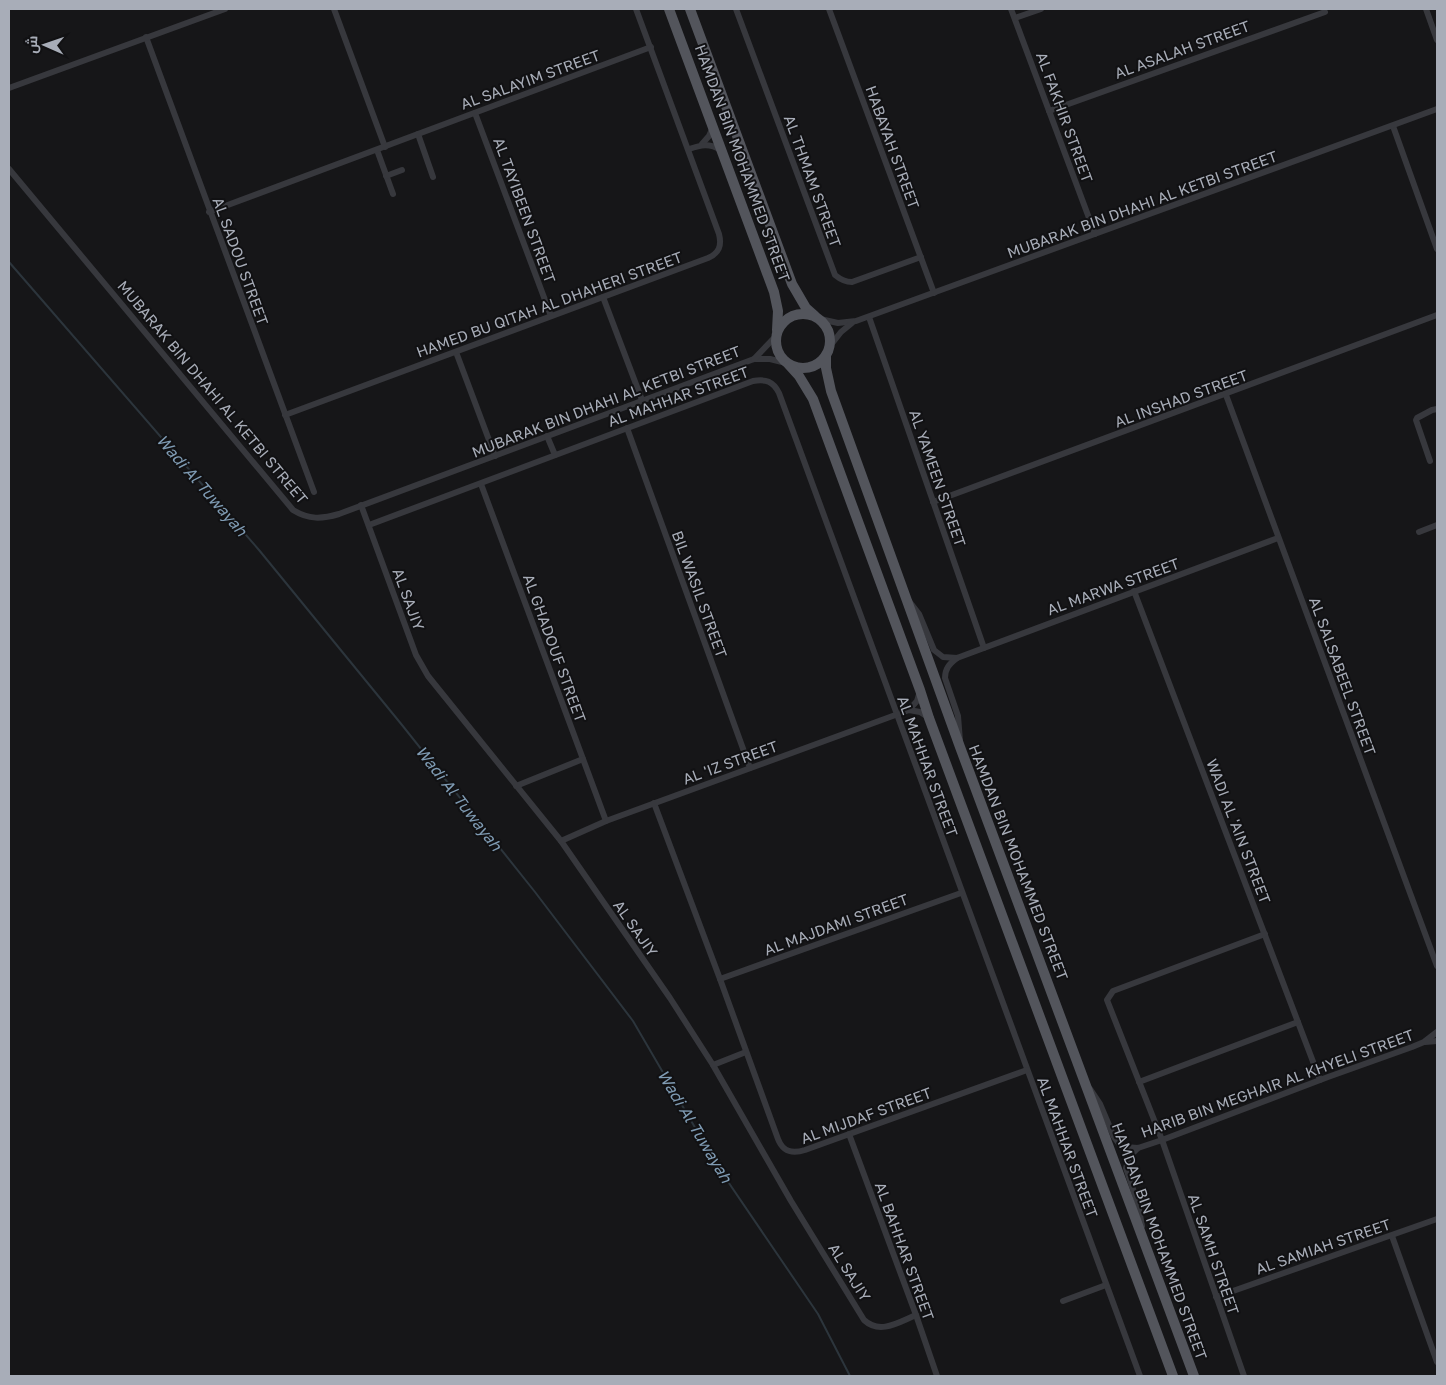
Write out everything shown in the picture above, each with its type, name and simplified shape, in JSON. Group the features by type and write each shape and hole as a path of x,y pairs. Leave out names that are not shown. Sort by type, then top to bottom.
{"main road":[{"name":"HAMDAN BIN MOHAMMED STREET","path":"669,9 774,292 778,311 776,333"},
{"name":"HAMDAN BIN MOHAMMED STREET","path":"690,9 792,284 806,308 818,318"},
{"path":"788,364 797,368 806,368 821,362 828,350 828,331 818,318 807,314 789,317 782,323 776,333 775,344 777,351 788,364 803,381 813,399 1173,1376"},
{"name":"HAMDAN BIN MOHAMMED STREET","path":"828,350 826,368 831,391 960,747 1194,1376"}],"street":[{"path":"9,88 208,12 225,9"},
{"path":"334,9 385,147"},
{"name":"HAMED BU QITAH AL DHAHERI STREET","path":"285,416 708,258 718,252 721,245 720,238 689,149 636,9"},
{"name":"AL THMAM STREET","path":"736,9 835,275 840,279 852,282 921,257"},
{"name":"HABAYAH STREET","path":"829,9 934,293"},
{"name":"AL FAKHIR STREET","path":"1011,9 1095,234"},
{"path":"1015,18 1040,9"},
{"path":"1426,9 1437,40"},
{"name":"AL ASALAH STREET","path":"1049,110 1324,12"},
{"name":"AL SADOU STREET","path":"146,37 209,212 314,492"},
{"name":"AL SALAYIM STREET","path":"209,212 651,47"},
{"name":"MUBARAK BIN DHAHI AL KETBI STREET","path":"818,318 838,323 869,317 1437,109"},
{"name":"AL TAYIBEEN STREET","path":"476,113 551,316"},
{"path":"689,149 702,144 709,136 713,126"},
{"path":"1393,126 1437,249"},
{"path":"418,134 433,177"},
{"path":"702,144 722,151"},
{"path":"377,150 393,194"},
{"name":"MUBARAK BIN DHAHI AL KETBI STREET","path":"9,169 293,510 307,517 322,518 339,514 754,359 770,359 788,364"},
{"path":"386,176 402,170"},
{"path":"603,297 642,400"},
{"name":"AL INSHAD STREET","path":"933,502 1226,395 1437,315"},
{"name":"AL YAMEEN STREET","path":"869,317 984,648"},
{"name":"MUBARAK BIN DHAHI AL KETBI STREET","path":"828,350 841,332 856,321"},
{"name":"MUBARAK BIN DHAHI AL KETBI STREET","path":"754,359 776,333"},
{"path":"456,352 495,456"},
{"name":"AL MAHHAR STREET","path":"369,525 753,381 766,380 772,383 779,394 1140,1376"},
{"name":"AL SALSABEEL STREET","path":"1226,395 1437,966"},
{"path":"1430,461 1416,420 1437,409"},
{"name":"BIL WASIL STREET","path":"627,428 750,768"},
{"path":"547,436 555,455"},
{"name":"AL GHADOUF STREET","path":"481,484 606,820"},
{"name":"AL SAJIY","path":"360,505 421,666 560,841 670,998 713,1065 791,1201 864,1320 869,1325 882,1328 916,1315"},
{"path":"1419,532 1437,525"},
{"name":"AL MARWA STREET","path":"957,658 1278,538"},
{"name":"WADI AL 'AIN STREET","path":"1134,591 1320,1080"},
{"path":"907,598 919,614 934,650 943,657 957,658"},
{"path":"957,658 947,667 945,678 958,716 960,747"},
{"path":"909,710 917,701 920,690"},
{"path":"909,710 920,712 929,718"},
{"name":"AL 'IZ STREET","path":"560,841 606,820 909,710"},
{"path":"516,786 583,759"},
{"name":"AL MIJDAF STREET","path":"654,803 779,1144 786,1151 800,1152 1027,1070"},
{"name":"AL MAJDAMI STREET","path":"720,979 961,893"},
{"name":"AL SAMH STREET","path":"1244,1376 1162,1140 1108,1000 1113,991 1264,934"},
{"path":"1139,1082 1298,1022"},
{"name":"HARIB BIN MEGHAIR AL KHYELI STREET","path":"1424,1042 1437,1032"},
{"name":"HARIB BIN MEGHAIR AL KHYELI STREET","path":"1086,1085 1104,1111 1116,1142 1125,1148 1138,1148 1424,1042 1437,1041"},
{"path":"713,1065 746,1052"},
{"name":"AL BAHHAR STREET","path":"849,1134 937,1376"},
{"name":"HARIB BIN MEGHAIR AL KHYELI STREET","path":"1138,1148 1129,1157 1126,1168 1138,1204 1143,1240"},
{"name":"AL SAMIAH STREET","path":"1216,1297 1437,1220"},
{"path":"1392,1236 1437,1362"},
{"path":"1063,1301 1106,1285"}],"waterway":[{"name":"Wadi Al Tuwayah","path":"9,262 259,550 535,892 633,1021 718,1167 818,1314 850,1376"}]}
